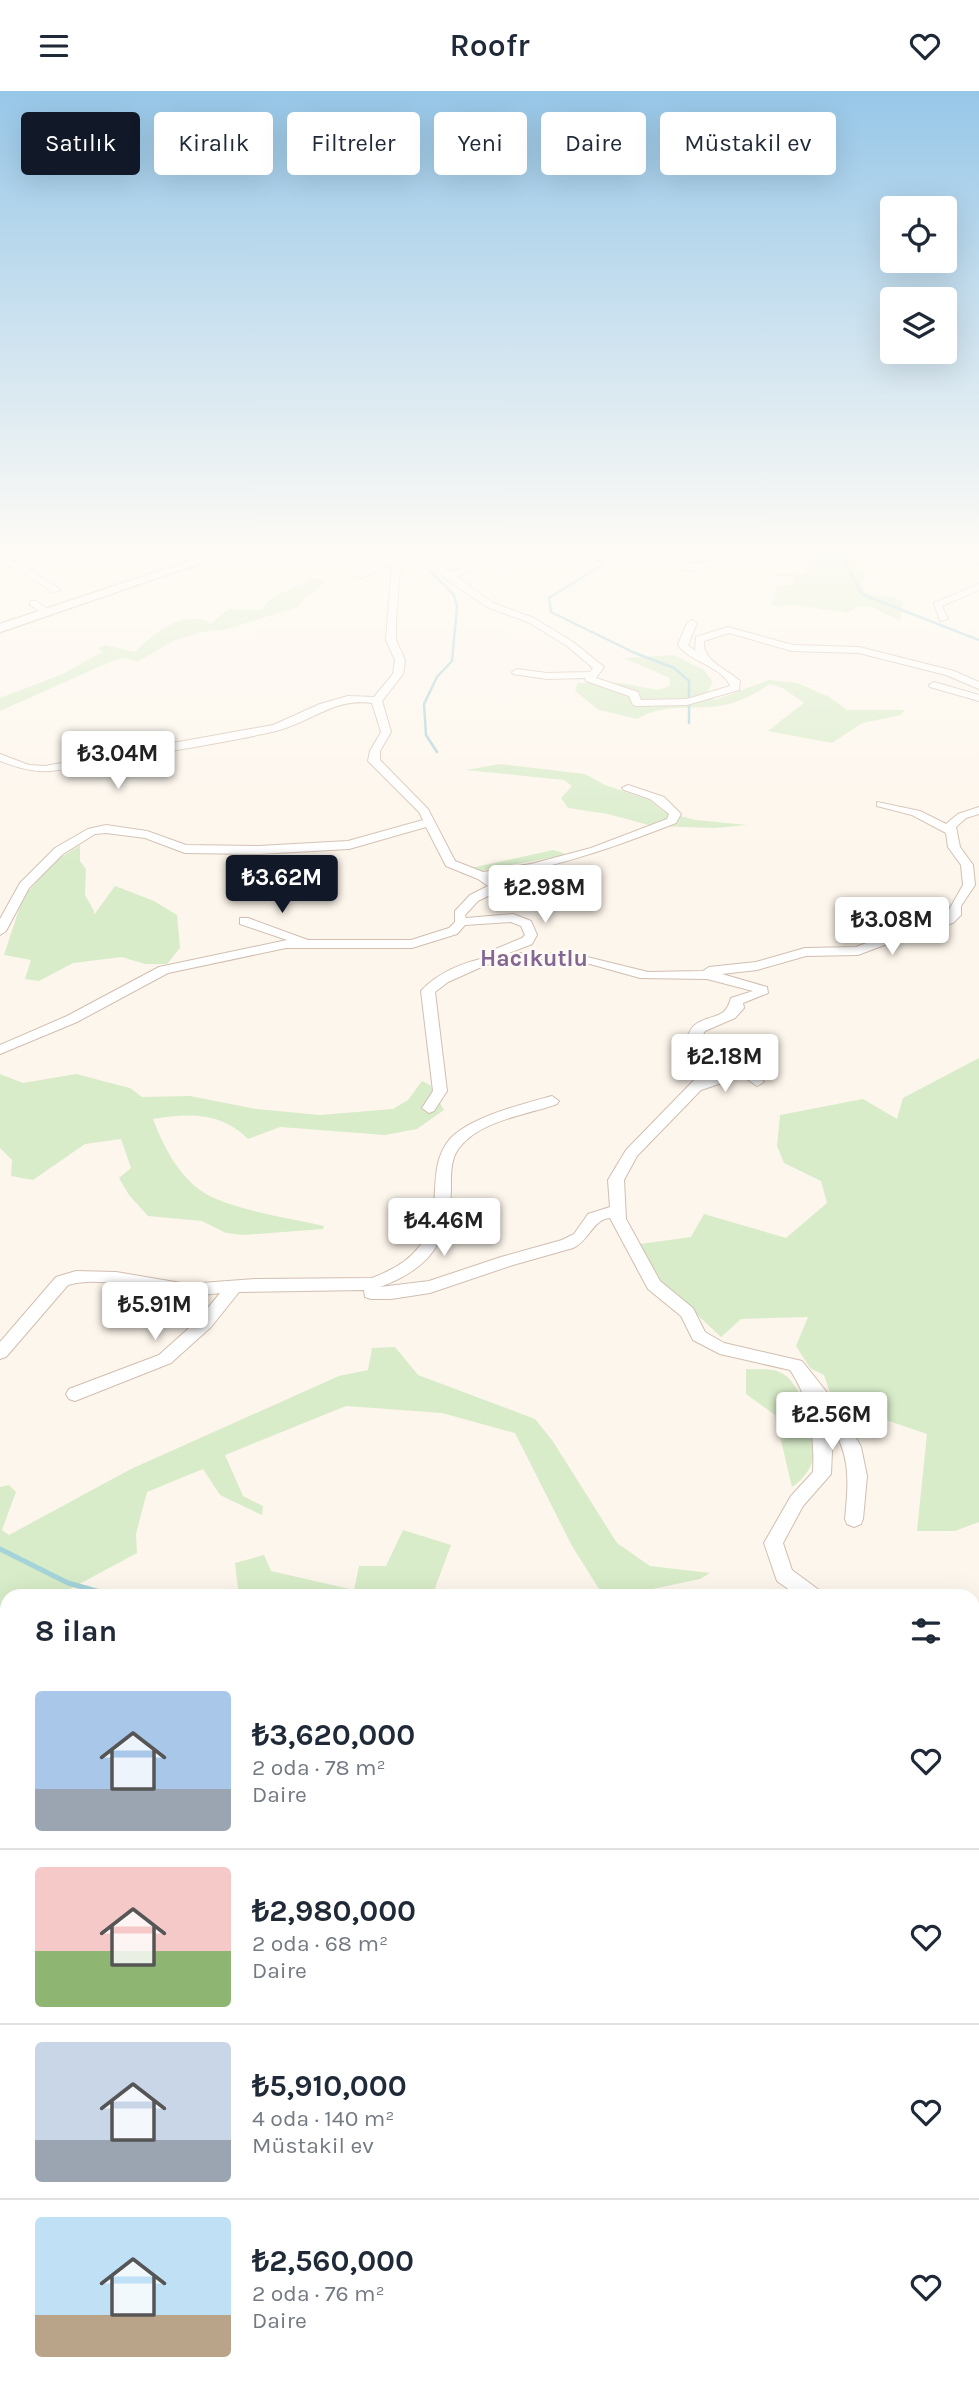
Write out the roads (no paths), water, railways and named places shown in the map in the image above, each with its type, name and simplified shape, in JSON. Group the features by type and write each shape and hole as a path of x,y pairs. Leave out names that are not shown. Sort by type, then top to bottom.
{"street":[{"path":"377,701 398,674 400,660 397,653"},
{"path":"517,672 547,676 591,675 598,667 581,653"},
{"path":"691,653 708,660"},
{"path":"591,675 590,679 597,683 634,694 637,703 652,705 718,696 735,688 736,683 730,677 699,653"},
{"path":"875,653 978,684"},
{"path":"934,685 979,698"},
{"path":"0,757 27,768 45,769 275,728 295,722 321,705 345,699 377,701"},
{"path":"377,701 386,732 375,751 374,761 407,792 430,822 450,863 482,876 496,887 465,905 459,914 461,922"},
{"path":"95,759 112,774 123,775 152,766"},
{"path":"482,876 547,864 583,854 627,840 672,821 675,814 667,803 655,796 628,788"},
{"path":"881,804 916,813 950,831"},
{"path":"470,965 516,956 549,956 589,960 613,969 658,977 757,966 805,952 858,951 920,927 949,920 955,915 955,906 970,885 967,865 954,847 950,826 962,816 979,810"},
{"path":"0,931 24,886 59,851 92,831 106,829 147,835 184,849 259,850 349,845 430,822"},
{"path":"0,1050 72,1019 164,970 286,944 412,944 453,931 461,922 513,918 527,923 531,935 527,940 440,978 428,991 440,1091 429,1108"},
{"path":"244,921 307,943"},
{"path":"690,974 751,985 762,990 761,993 736,1001 737,1008 730,1015 699,1028 691,1044 706,1076 631,1153 616,1180 618,1213 632,1248 654,1285 687,1312 699,1336 720,1348 796,1365 824,1400 851,1446 858,1470 855,1519"},
{"path":"698,1086 733,1072 746,1071 757,1082"},
{"path":"0,1353 62,1281 76,1277 116,1278 187,1290 235,1286 373,1284 408,1270 434,1240 442,1217 443,1169 446,1156 456,1141 484,1124 552,1101"},
{"path":"373,1284 370,1293 401,1294 576,1241 592,1217 606,1212 618,1213"},
{"path":"75,1394 165,1359 205,1323 235,1286"},
{"path":"803,1589 784,1575 773,1543 797,1501 822,1474 823,1451 809,1384"}],"waterway":[{"path":"437,752 426,735 424,704 437,677 452,661 453,653"},
{"path":"636,653 674,668 689,681 689,723"},
{"path":"0,1549 68,1583 89,1589"}],"district":[{"name":"Hacıkutlu","path":"534,958"}]}
